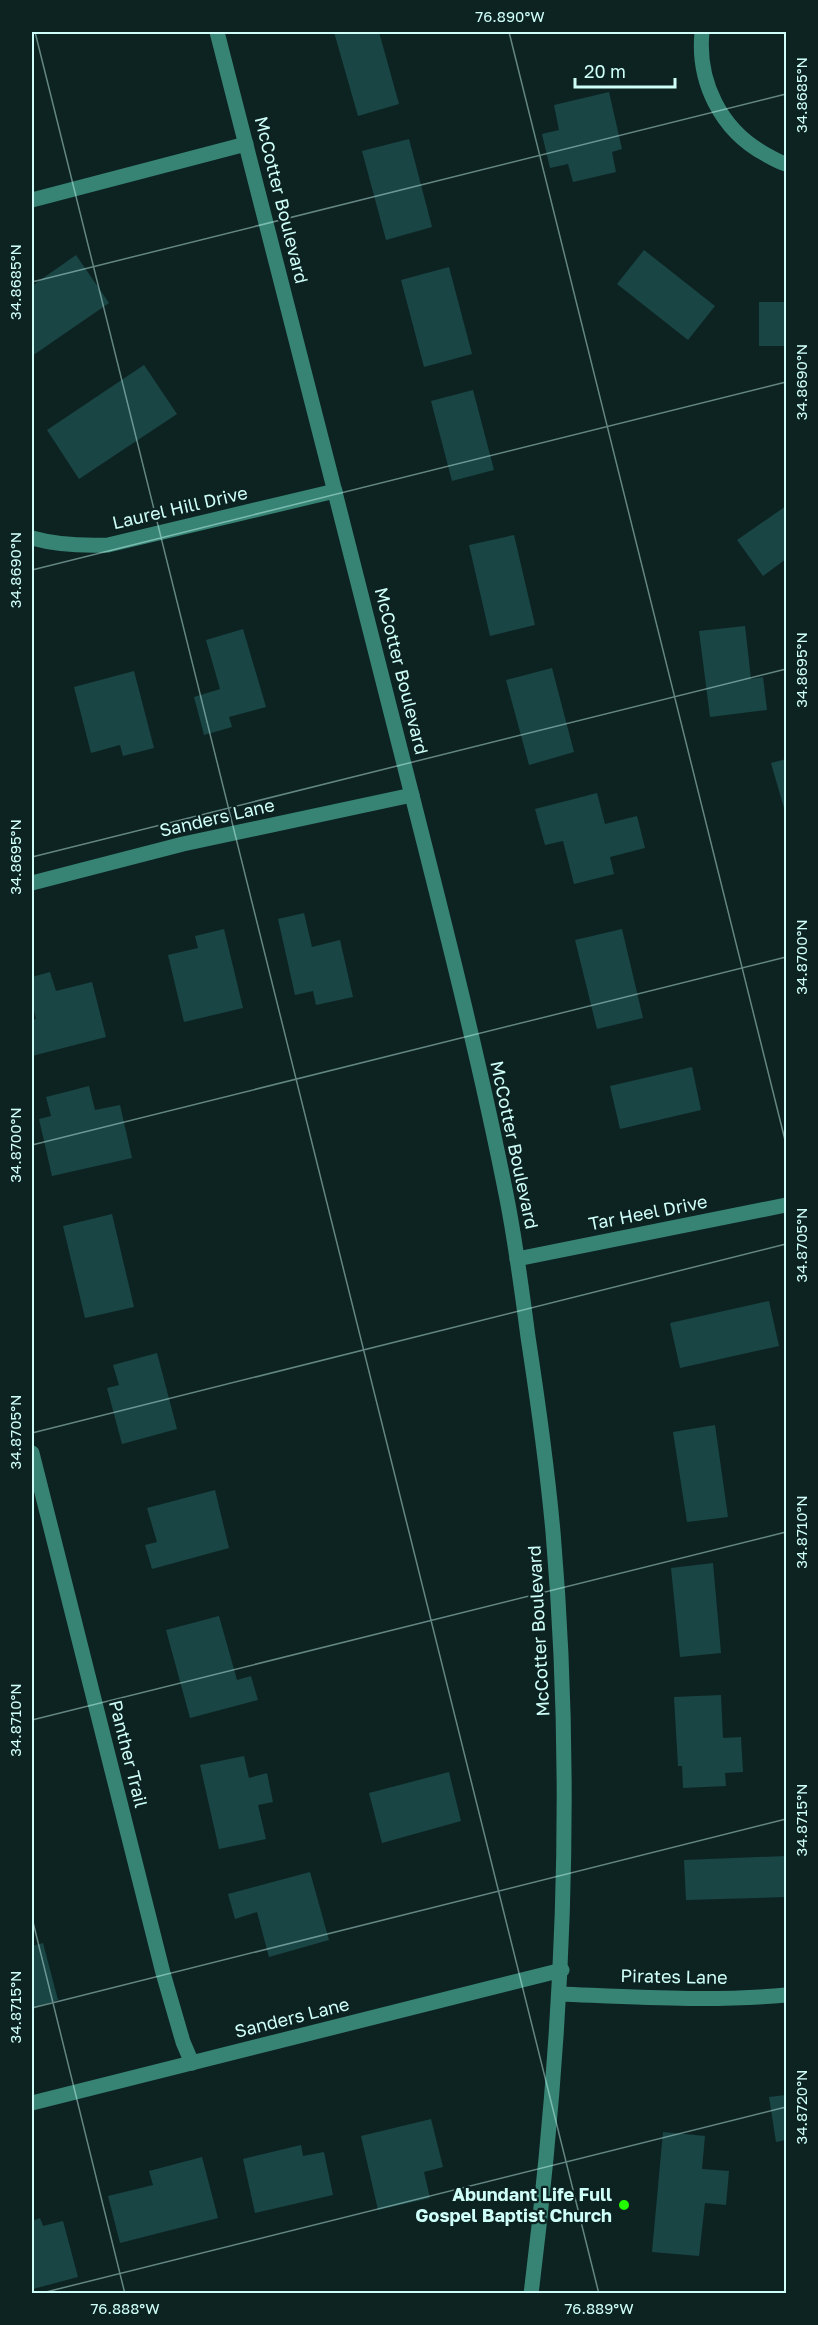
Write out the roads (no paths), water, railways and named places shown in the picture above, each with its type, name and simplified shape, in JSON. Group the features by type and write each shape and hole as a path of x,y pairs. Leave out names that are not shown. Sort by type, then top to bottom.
{"street":[{"name":"McCotter Boulevard","path":"217,32 336,491 474,1045 507,1201 543,1442 559,1617 565,1739 566,1831 562,1970 531,2294"},
{"path":"702,32 705,80 720,115 746,144 786,164"},
{"path":"32,200 246,144"},
{"name":"Laurel Hill Drive","path":"32,538 64,545 108,545 336,491"},
{"name":"Sanders Lane","path":"32,883 183,844 412,795"},
{"name":"Tar Heel Drive","path":"517,1259 786,1206"},
{"name":"Panther Trail","path":"32,1453 163,1973 183,2042 192,2063"},
{"name":"Sanders Lane","path":"32,2103 562,1970"},
{"name":"Pirates Lane","path":"560,1994 674,1998 756,1998 786,1995"}],"place":[{"name":"Abundant Life Full Gospel Baptist Church","path":"624,2205"}]}
